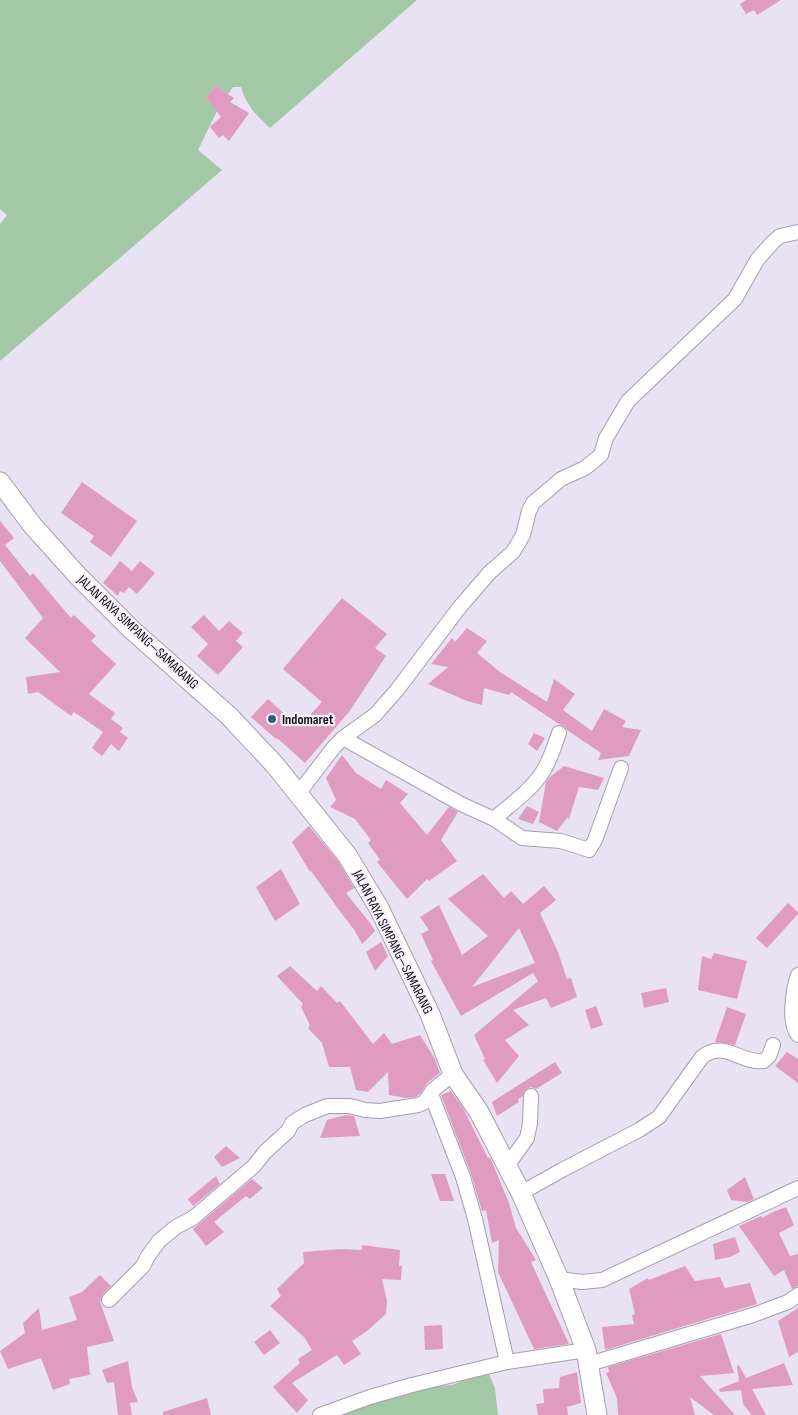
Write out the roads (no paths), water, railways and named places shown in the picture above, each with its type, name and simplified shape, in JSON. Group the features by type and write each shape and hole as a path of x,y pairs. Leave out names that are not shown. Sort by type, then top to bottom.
{"main road":[{"name":"JALAN RAYA SIMPANG—SAMARANG","path":"0,482 33,526 78,576 132,630 229,716 275,765 347,855 379,908 430,1014 453,1074 479,1112 507,1166 559,1279 588,1357 597,1415"}],"street":[{"path":"298,794 343,738 375,715 459,608 490,572 513,552 523,535 533,503 561,479 585,468 601,455 606,438 628,401 726,309 740,291 757,260 773,242 780,236 798,232"},
{"path":"494,819 530,787 542,773 550,758 558,733"},
{"path":"343,738 461,804 494,819 522,838 561,841 586,850 589,850 595,840 621,768"},
{"path":"798,975 795,983 792,1022 794,1030 798,1035"},
{"path":"520,1193 645,1127 659,1117 706,1054 718,1050 752,1060 764,1061 769,1056 773,1045"},
{"path":"109,1300 144,1266 148,1256 159,1241 176,1227 193,1218 254,1166 265,1152 288,1131 292,1123 305,1115 327,1106 350,1106 375,1111 408,1108 425,1102 453,1074"},
{"path":"431,1094 460,1169 475,1219 507,1362"},
{"path":"507,1166 527,1138 530,1123 531,1096"},
{"path":"559,1279 582,1282 602,1280 798,1188"},
{"path":"320,1415 387,1392 507,1362 588,1357 753,1315 788,1302 798,1295"}],"place":[{"name":"Indomaret","path":"272,719"}]}
